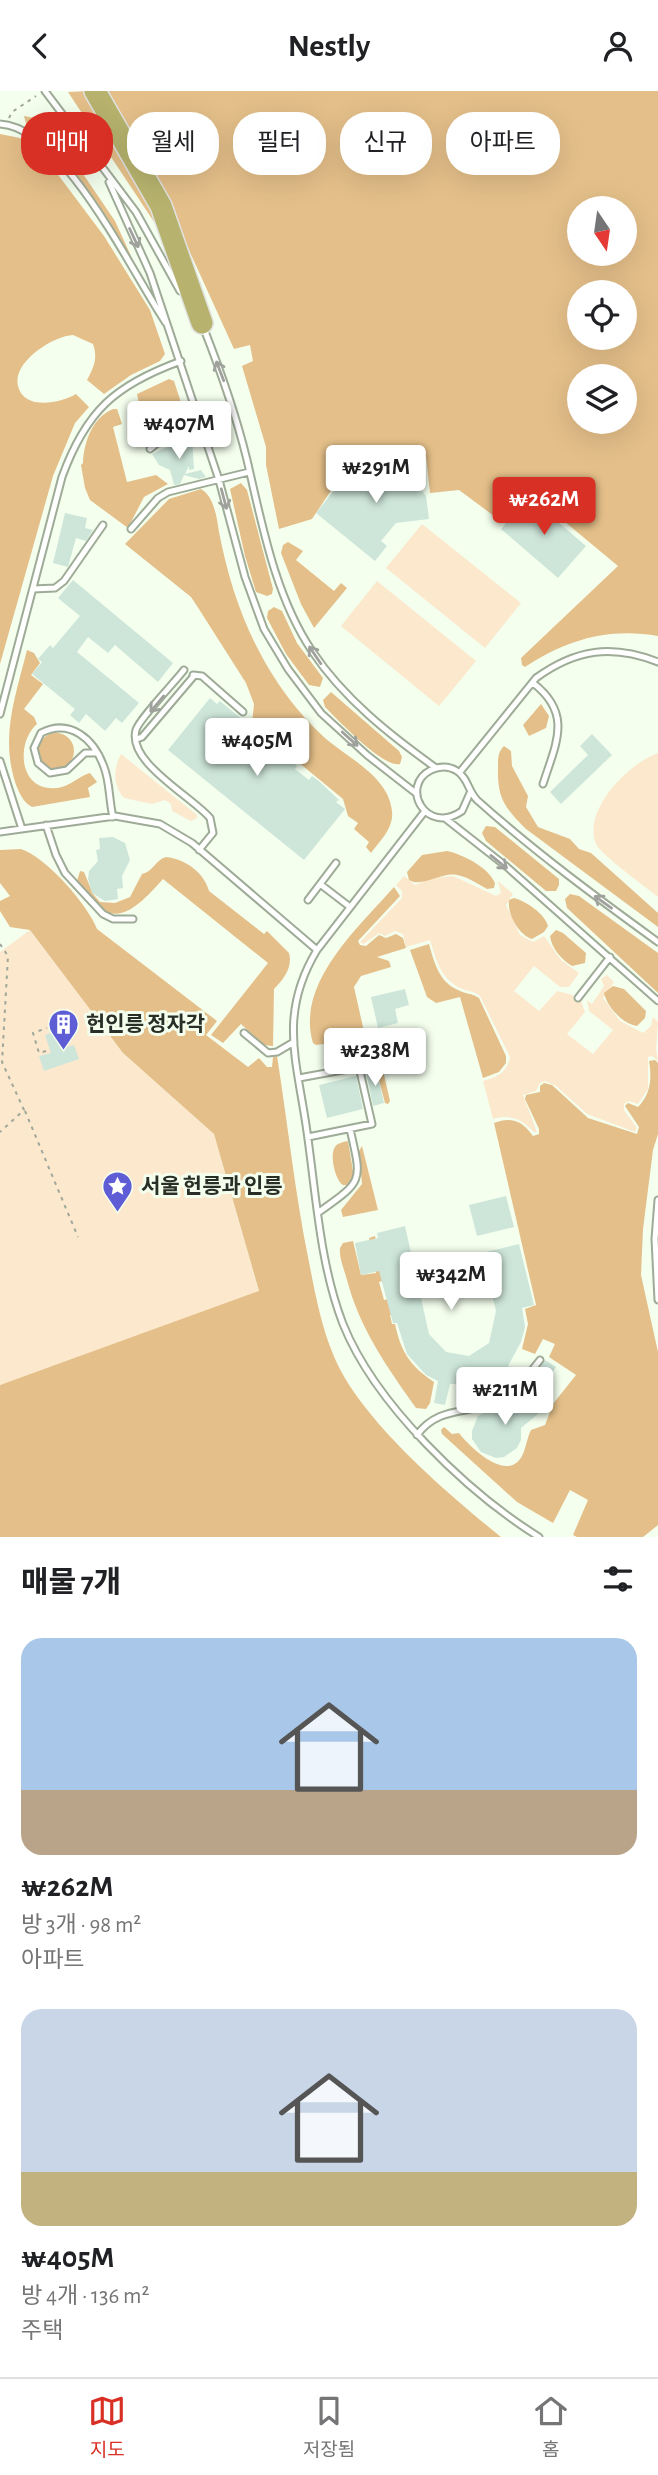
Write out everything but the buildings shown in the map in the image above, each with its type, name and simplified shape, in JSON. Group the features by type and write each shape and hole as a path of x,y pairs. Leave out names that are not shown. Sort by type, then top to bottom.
{"highway":[{"path":"94,91 161,206 202,323"}],"lane":[{"path":"44,91 136,212 182,294 202,323 228,391 274,566 310,649 355,703 390,734 436,768"},
{"path":"0,124 31,133 60,162 102,217 170,329"},
{"path":"106,176 150,273 170,329 219,479 258,614 288,669 321,713 367,755 417,794 425,811 446,819 610,957 658,1001"},
{"path":"0,714 62,477 84,427 124,387 148,373 181,361"},
{"path":"150,449 161,437 186,432 199,418"},
{"path":"131,529 162,495 249,472"},
{"path":"33,589 50,589 64,581 103,525"},
{"path":"460,772 533,683 562,662 601,651 629,652 658,661"},
{"path":"184,670 136,728 135,745 142,758 210,818 213,833 199,850"},
{"path":"137,739 142,737 193,676 202,676 243,712"},
{"path":"533,683 553,702 557,713 558,738 543,784"},
{"path":"96,753 85,753 67,770 50,773 38,763 34,748 41,733 56,727 65,727 82,735 96,753 104,768 113,817"},
{"path":"0,761 22,829"},
{"path":"417,794 422,777 436,768 445,767 460,772 466,779 470,793 556,868 658,942"},
{"path":"446,819 462,811 470,793"},
{"path":"425,811 317,950 304,971 294,1001 299,1078 319,1212 332,1287 347,1333 359,1359 417,1436 479,1492 539,1537"},
{"path":"0,832 113,817 160,824 199,850 317,950"},
{"path":"46,825 65,873 103,914 113,919 134,919"},
{"path":"309,900 336,863"},
{"path":"320,884 351,907"},
{"path":"578,997 610,957"},
{"path":"244,1033 268,1053 278,1052 295,1042"},
{"path":"299,1078 359,1067 372,1124 308,1137"},
{"path":"319,1212 355,1184 358,1170 350,1129"},
{"path":"658,1200 654,1239 658,1300"},
{"path":"417,1436 431,1419 501,1399 522,1383 540,1360"}],"path":[{"path":"12,112 44,91"},
{"path":"0,944 8,956 2,1062 78,1237"},
{"path":"46,1051 39,1053 33,1033 47,1028"},
{"path":"0,1132 24,1110"}],"shaded area":[{"path":"89,91 102,112 81,112 68,92"},
{"path":"104,91 658,91 658,636 622,633 588,638 556,649 525,667 522,665 521,658 618,566 529,492 510,513 494,516 459,490 430,493 426,456 374,456 334,486 312,519 279,529 266,465 266,447 242,366 253,361 250,345 234,349 153,175 219,175 219,112 127,112 127,131"},
{"path":"113,131 127,155 127,175 139,175 144,183 164,237 113,160"},
{"path":"0,134 21,139 21,175 58,175 104,236 150,310 165,354 160,361 131,375 104,394 87,380 95,362 93,344 73,335 45,345 21,368 18,386 27,399 44,403 76,394 89,407 75,423 53,476 0,664"},
{"path":"72,175 84,175 115,221 132,258"},
{"path":"169,379 174,381 188,424 160,429 146,438 137,394"},
{"path":"117,409 122,424 113,427 127,482 156,475 168,484 144,497 128,528 90,500 81,465 90,431 100,418"},
{"path":"241,483 247,490 273,589 272,594 267,596 256,592 245,556 230,489"},
{"path":"201,489 214,508 239,607 274,677 311,724 366,769 384,788 392,811 391,823 371,853 366,847 369,842 354,829 358,823 348,816 343,799 252,724 254,704 246,683 191,597 125,544 169,499"},
{"path":"422,524 521,603 485,648 386,568"},
{"path":"288,542 303,551 296,560 334,591 341,583 347,588 314,628 301,604 281,553 283,545"},
{"path":"377,581 476,661 439,706 341,626"},
{"path":"274,607 282,611 297,643 323,678 320,687 309,685 286,654 267,618 268,611"},
{"path":"27,650 34,653 40,663 31,675 43,684 24,709 34,717 37,724 26,741 24,762 27,771 32,780 50,788 62,787 90,773 97,782 88,788 90,797 32,807 20,795 11,767 9,734"},
{"path":"331,692 399,751 402,757 400,764 383,759 372,751 325,707 323,700"},
{"path":"541,704 549,716 546,728 529,736 523,725"},
{"path":"56,733 69,738 74,751 69,764 56,769 43,764 38,751 43,738"},
{"path":"504,746 511,751 512,766 528,796 526,807 538,827 570,839 579,849 591,853 658,913 658,927 526,829 512,814 503,801 499,786 498,758"},
{"path":"658,753 658,897 600,849 593,831 602,803 611,789 634,767"},
{"path":"121,754 197,815 197,818 191,821 172,811 171,804 165,800 152,804 124,798 115,777"},
{"path":"486,826 495,827 559,879 556,891 546,891 486,841 482,833"},
{"path":"21,849 54,871 85,907 97,929 217,1021 206,1035 248,1067 259,1058 267,1067 272,1067 273,1057 277,1056 304,1236 319,1309 333,1354 362,1404 383,1429 431,1477 501,1537 0,1537 0,1385 259,1291 214,1134 123,1053 30,930 10,927 0,911 0,901 10,896 0,883 0,850"},
{"path":"447,851 461,855 481,867 492,877 494,888 487,889 457,875 420,882 409,880 407,872 422,855"},
{"path":"166,857 180,860 193,868 203,878 209,891 264,934 267,931 289,953 287,972 274,989 273,1046 263,1045 241,1024 223,1043 211,1035 268,963 163,879 137,905 111,914 93,901 77,881 80,871 84,872 93,894 100,902 115,903 130,897 142,874"},
{"path":"404,876 415,885 431,878 453,876 496,896 501,893 498,881 513,894 506,905 520,935 533,942 544,936 561,960 579,973 569,987 560,987 534,966 514,991 539,1011 557,991 573,995 581,1001 585,1012 567,1034 593,1054 613,1030 589,1011 587,1000 592,1004 604,986 601,979 607,975 614,982 603,998 620,1021 643,1033 651,1026 653,1017 658,1022 658,1061 652,1056 648,1057 648,1089 638,1104 629,1101 624,1104 624,1110 637,1128 635,1132 587,1114 556,1086 545,1081 540,1083 536,1091 523,1095 537,1132 516,1119 493,1119 483,1081 501,1073 510,1057 480,996 460,988 448,979 434,954 430,940 406,947 403,934 395,931 385,936 379,933 364,944 360,942 402,898 402,891 396,885"},
{"path":"394,887 400,896 358,941 360,945 366,946 379,935 386,938 396,934 403,938 406,948 377,957 389,961 391,967 361,976 354,987 365,1036 325,1046 316,1045 313,1043 310,1021 313,999 321,978 348,938"},
{"path":"570,894 579,896 658,953 658,993 567,908 565,899"},
{"path":"514,898 529,905 543,917 548,926 544,932 532,939 518,929 509,906 509,900"},
{"name":"서울 헌릉과 인릉","path":"30,930 123,1053 214,1134 259,1292 0,1385 0,952"},
{"path":"556,930 586,953 585,963 572,966 561,957 550,936"},
{"path":"429,944 438,971 446,982 479,998 506,1056 506,1063 499,1072 483,1078 460,997 436,1003 427,997 410,950"},
{"path":"613,986 624,989 646,1011 645,1018 637,1026 621,1018 608,1004 604,993"},
{"path":"401,1043 402,1047 379,1053 390,1101 388,1104 385,1103 373,1057 327,1068 323,1064 326,1061"},
{"path":"655,1060 658,1063 658,1134 653,1150 643,1229 641,1275 658,1352 658,1525 643,1537 577,1537 573,1535 588,1500 570,1490 553,1523 517,1502 442,1434 441,1430 444,1427 452,1434 459,1433 489,1460 507,1466 515,1464 522,1456 531,1430 545,1425 553,1404 576,1375 549,1357 555,1344 543,1339 535,1354 522,1349 528,1324 525,1309 536,1305 494,1123 516,1121 533,1136 539,1134 525,1099 526,1095 540,1092 540,1086 544,1083 552,1085 588,1118 637,1134 639,1127 625,1106 628,1103 638,1107 646,1097 650,1086 649,1061"},
{"path":"348,1141 354,1177 348,1185 343,1185 336,1174 333,1153 336,1145"},
{"path":"362,1146 378,1210 343,1217 341,1210 362,1184 359,1151"},
{"path":"375,1236 386,1280 379,1282 384,1300 389,1299 393,1314 390,1315 392,1324 395,1324 400,1343 408,1357 434,1382 430,1403 426,1409 416,1408 376,1347 359,1315 342,1264 340,1248 343,1243 353,1241 361,1275 376,1273 369,1238"}],"place":[{"name":"헌인릉 정자각","path":"63,1051"},
{"name":"서울 헌릉과 인릉","path":"118,1213"}]}
